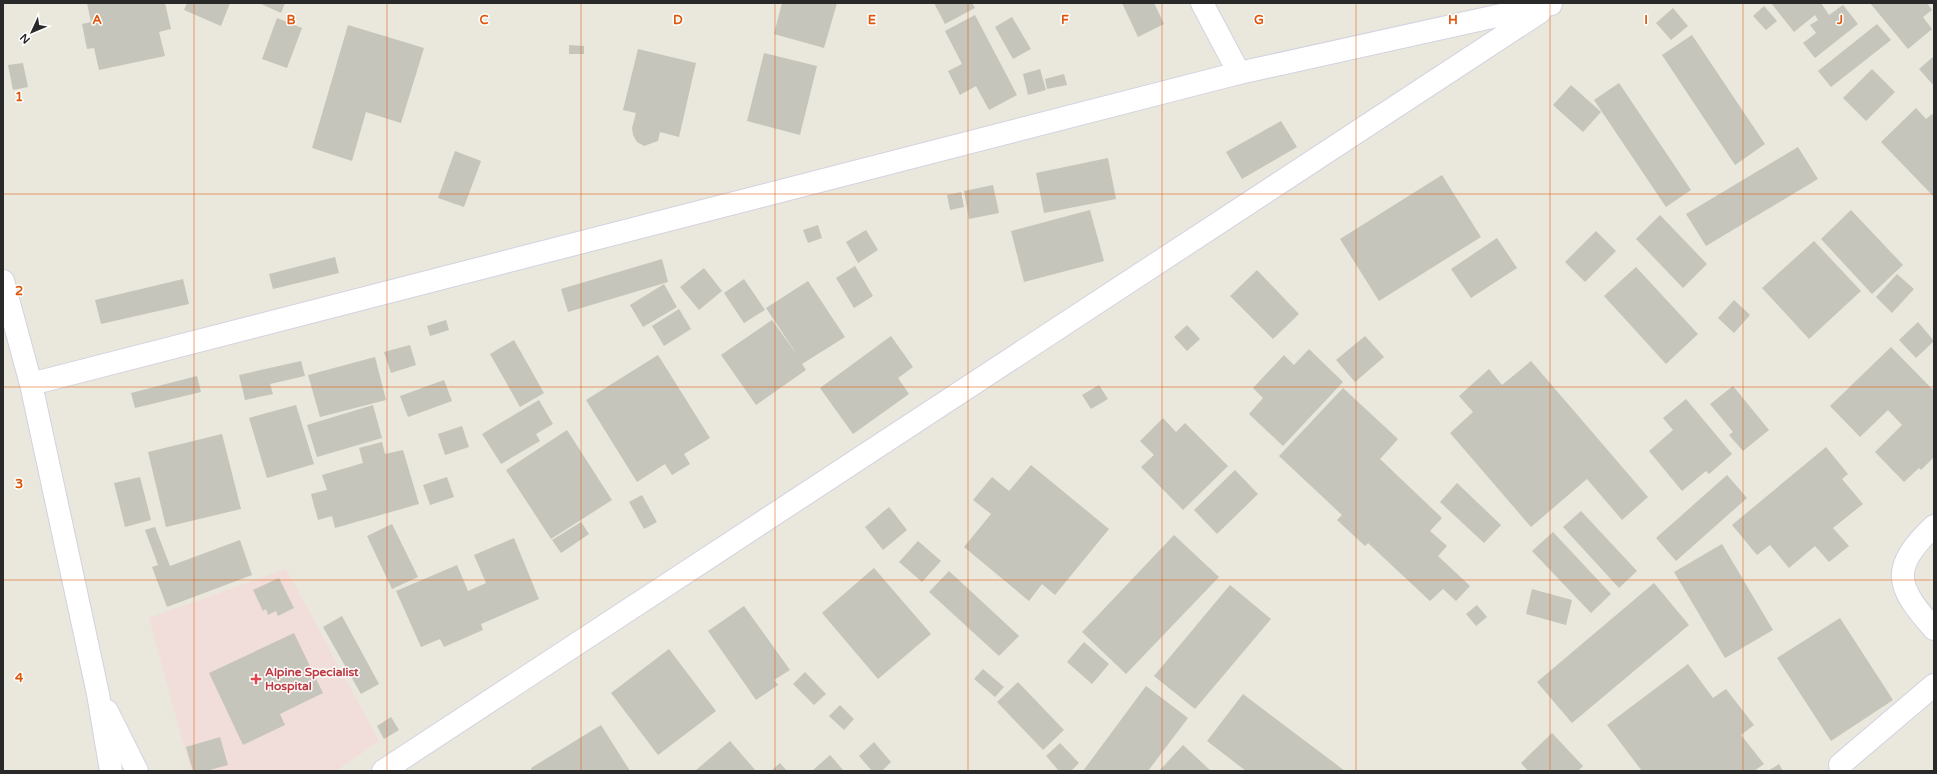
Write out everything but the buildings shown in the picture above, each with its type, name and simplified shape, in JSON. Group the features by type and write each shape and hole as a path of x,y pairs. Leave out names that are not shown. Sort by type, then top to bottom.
{"street":[{"path":"1202,3 1239,73"},
{"path":"31,384 1239,73 1553,4"},
{"path":"383,771 1553,4"},
{"path":"3,281 31,384 98,694 110,771"},
{"path":"1934,526 1910,551 1904,565 1903,585 1912,604 1934,629"},
{"path":"1840,765 1934,684"},
{"path":"98,694 138,771"}],"shaded area":[{"name":"Alpine Specialist Hospital","path":"286,569 379,741 336,771 191,771 149,618"}],"place":[{"name":"Alpine Specialist Hospital","path":"256,679"}]}
